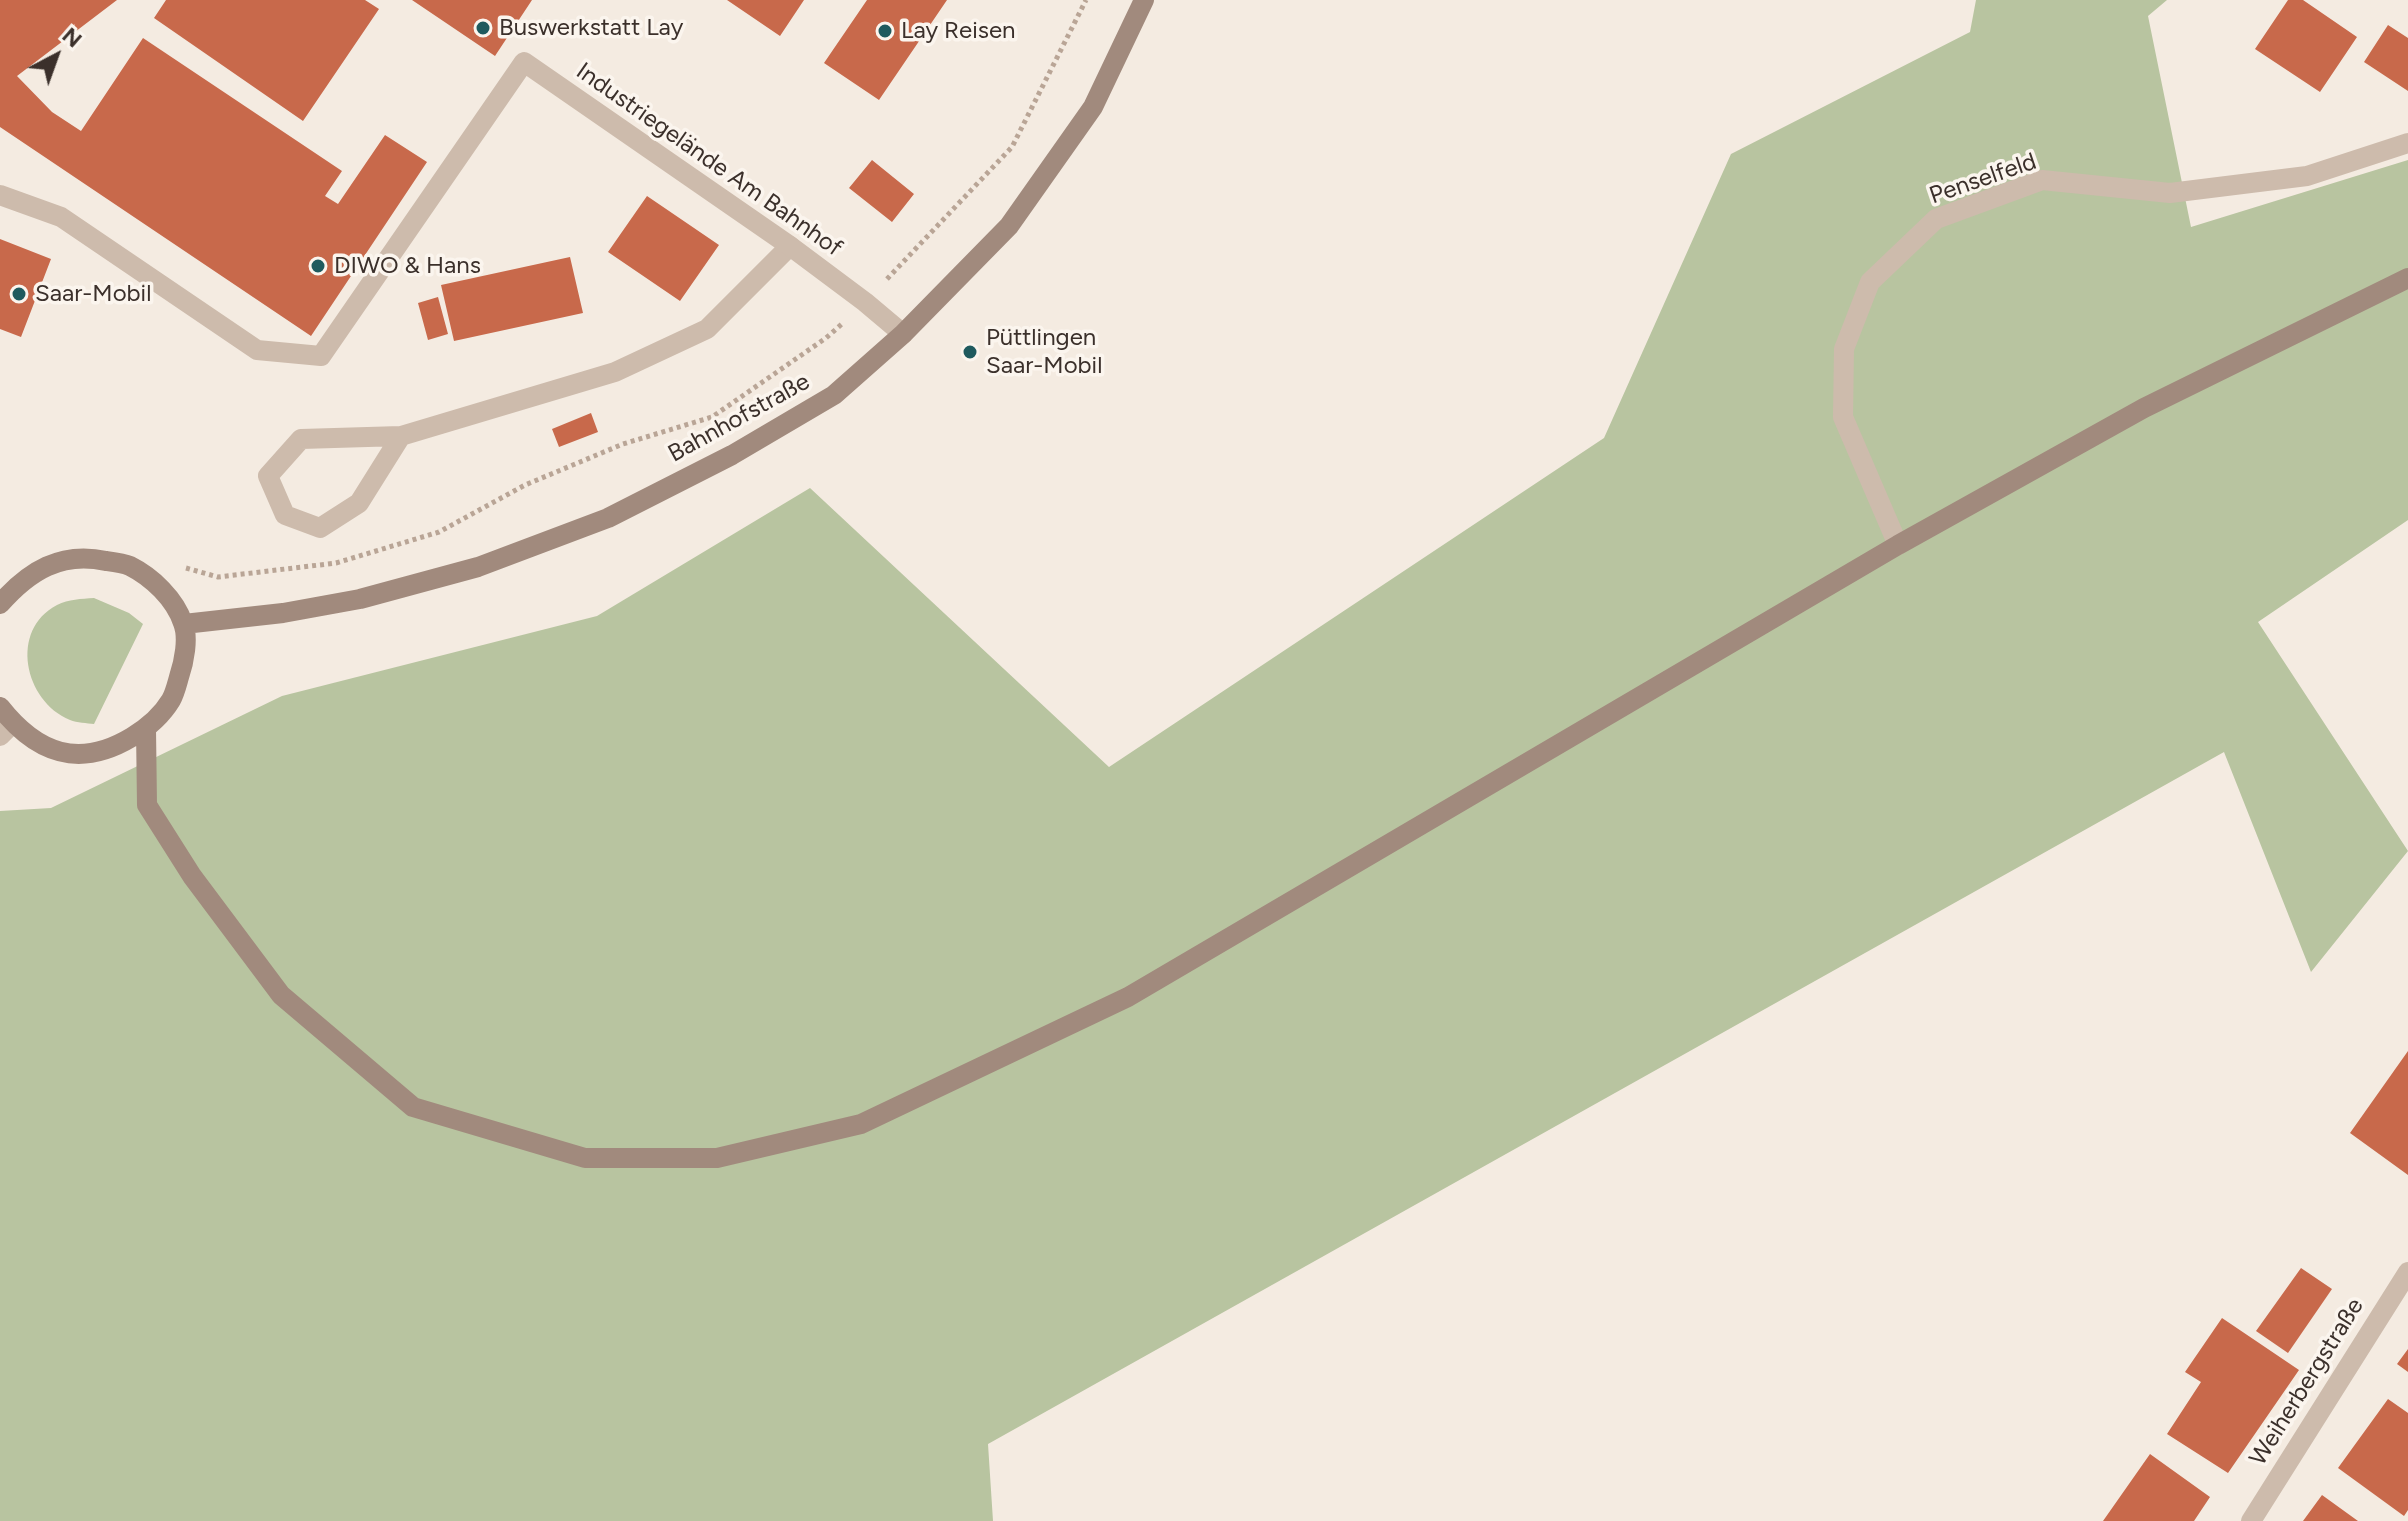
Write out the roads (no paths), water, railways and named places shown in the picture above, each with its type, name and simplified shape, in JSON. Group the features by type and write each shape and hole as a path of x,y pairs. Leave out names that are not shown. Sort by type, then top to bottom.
{"street":[{"name":"Bahnhofstraße","path":"184,624 283,613 360,599 478,567 608,518 732,455 834,395 903,334 1009,226 1093,107 1144,0"},
{"name":"Industriegelände Am Bahnhof","path":"0,195 61,217 257,350 321,356 524,62 790,246 903,334"},
{"name":"Penselfeld","path":"1898,545 1843,417 1844,349 1870,282 1936,219 2042,180 2170,193 2307,176 2408,143"},
{"path":"401,436 359,503 320,528 285,515 268,476 301,439 401,436 615,372 707,329 790,246"},
{"path":"146,729 147,805 192,876 281,995 413,1107 585,1158 717,1158 861,1124 1128,997 1898,545 2144,408 2408,278"},
{"path":"0,604 17,584 52,562 89,557 129,566 151,581 162,589 184,624 184,661 172,699 146,729 114,748 81,756 45,747 4,722"},
{"name":"Weiherbergstraße","path":"2251,1521 2408,1272"}],"place":[{"name":"Buswerkstatt Lay","path":"483,28"},
{"name":"Lay Reisen","path":"885,31"},
{"name":"DIWO & Hans","path":"318,266"},
{"name":"Saar-Mobil","path":"19,294"},
{"name":"Püttlingen Saar-Mobil","path":"970,352"}]}
